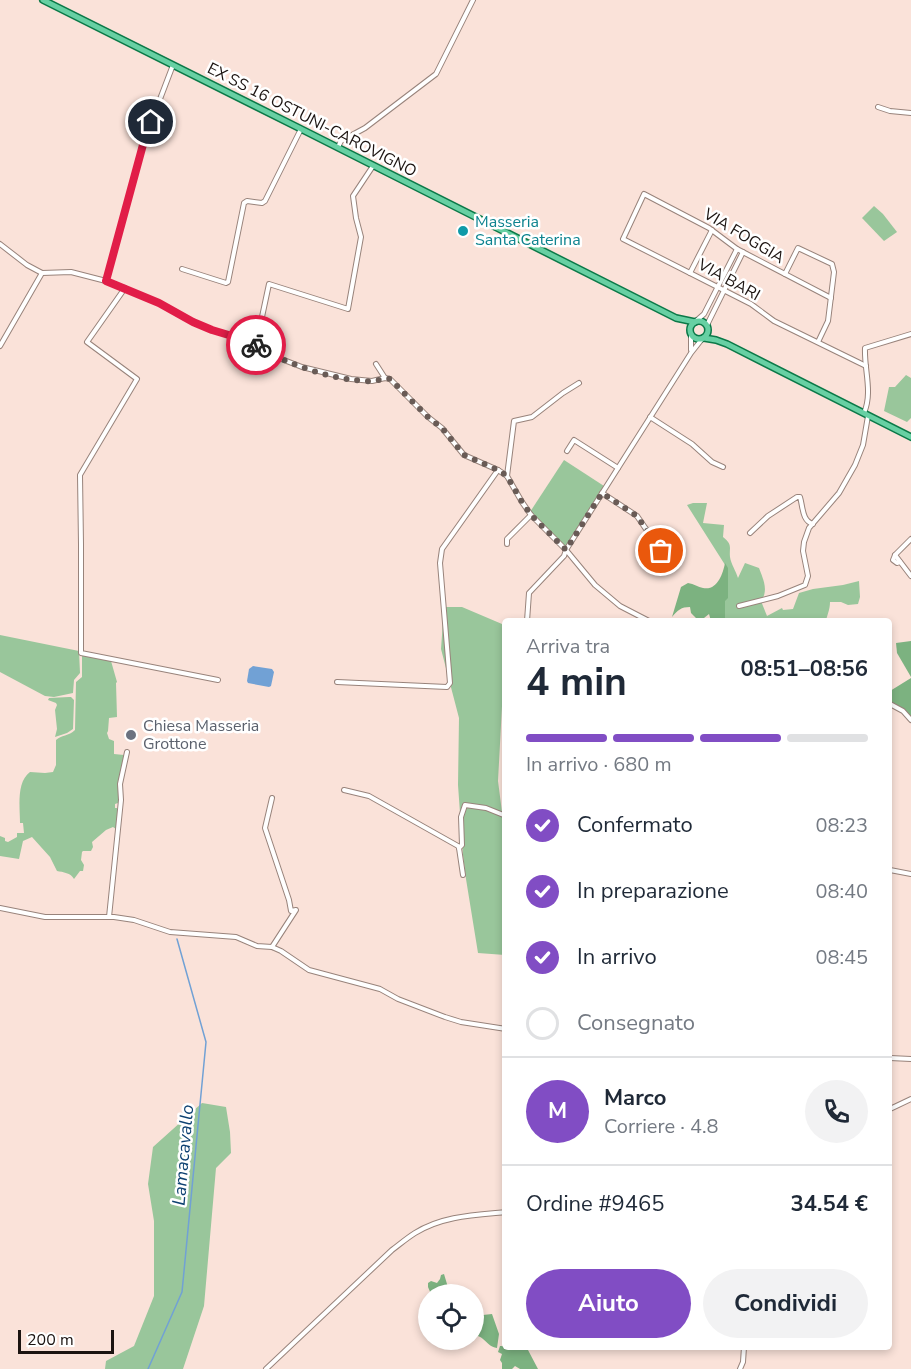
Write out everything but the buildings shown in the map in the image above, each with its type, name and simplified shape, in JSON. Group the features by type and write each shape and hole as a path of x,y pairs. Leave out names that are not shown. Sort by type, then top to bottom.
{"main road":[{"name":"EX SS 16 OSTUNI-CAROVIGNO","path":"43,0 676,318"},
{"path":"676,318 703,321 727,344"},
{"path":"676,318 695,338 716,340 727,344 911,437"},
{"path":"691,334 691,326 696,321"},
{"path":"703,339 708,334 708,326"}],"street":[{"path":"338,148 341,141 365,128 436,74 473,0"},
{"path":"106,281 144,141 173,65"},
{"path":"879,107 890,111 911,113"},
{"path":"182,269 228,282 244,203 265,201 301,129"},
{"path":"256,346 269,284 348,309 361,237 353,196 373,166"},
{"name":"VIA FOGGIA","path":"644,194 712,230 737,249 831,298"},
{"name":"VIA BARI","path":"644,194 623,238 751,304 774,321 866,366"},
{"path":"690,273 712,230"},
{"path":"0,244 27,265 42,273 71,272 106,281 159,303 193,322 242,339 271,355 302,367 351,379 372,381 390,379 442,428 464,455 507,476 531,515 566,550 595,585 620,606 643,618"},
{"path":"785,274 798,248 832,264 834,272 828,321 818,342"},
{"path":"696,321 704,314 737,249"},
{"path":"708,326 743,252"},
{"path":"0,346 42,273"},
{"path":"125,288 87,342 137,379 80,475 81,652 218,680"},
{"path":"691,334 691,353"},
{"path":"739,606 778,596 805,585 808,576 803,551 809,528 839,494 863,445 868,395 866,348 911,334"},
{"path":"527,618 529,593 564,556 650,417 691,353 703,339"},
{"path":"376,364 385,378"},
{"path":"507,476 514,421 532,417 579,383"},
{"path":"650,417 692,444 712,462 723,466"},
{"path":"567,452 574,440 618,468"},
{"path":"337,682 449,686 440,563 442,549 498,470"},
{"path":"602,493 637,516 670,564"},
{"path":"750,533 768,516 797,497 801,497 805,519 813,524"},
{"path":"507,544 507,539 531,515"},
{"path":"911,539 895,555 911,576"},
{"path":"892,705 903,711 911,720"},
{"path":"109,917 121,800 120,784 127,752"},
{"path":"344,790 369,796 459,848"},
{"path":"272,798 265,828 291,911 296,910 272,947"},
{"path":"463,875 459,848 462,845 461,817 465,805 486,808 502,814"},
{"path":"892,870 911,873"},
{"path":"0,908 45,917 109,917 134,920 170,932 236,937 257,946 272,947 281,951 309,970 380,989 398,999 461,1022 502,1028"},
{"path":"892,1058 911,1059"},
{"path":"892,1108 911,1099"},
{"path":"266,1369 392,1250 415,1233 434,1223 462,1216 502,1212"},
{"path":"740,1369 744,1350"}],"green space":[{"path":"874,206 897,232 884,241 862,218"},
{"path":"906,375 911,378 911,418 907,422 884,411 889,387 895,387"},
{"path":"564,460 604,486 566,550 530,512"},
{"path":"707,503 703,523 724,525 723,537 729,544 731,560 738,578 745,563 759,568 765,589 761,601 767,616 782,608 783,610 793,609 799,593 859,581 858,604 830,602 827,618 725,618 727,568 687,505"},
{"path":"725,563 728,568 728,598 725,601 725,618 710,618 709,614 704,618 696,618 691,613 690,607 680,609 672,617 681,587 688,583 703,588 712,587 721,577"},
{"path":"444,607 462,607 502,624 502,706 498,781 502,812 502,955 478,953 463,855 458,785 459,718 441,649"},
{"path":"0,635 79,651 80,673 74,680 73,693 54,697 45,696 0,672"},
{"path":"911,641 911,677 897,653 896,643"},
{"path":"82,656 111,661 117,682 117,717 109,718 107,733 109,739 114,741 114,754 124,755 118,803 115,804 118,813 116,829 113,827 106,830 92,842 91,851 82,852 83,871 80,871 74,879 69,874 57,871 50,857 32,837 23,841 19,859 0,856 0,836 8,842 17,837 17,833 24,833 23,823 20,823 20,796 23,782 30,772 53,772 56,765 56,740 75,730 76,682 82,677"},
{"path":"911,678 911,718 892,703 892,690"},
{"path":"71,697 74,700 73,729 55,737 57,705 48,700 49,698"},
{"path":"202,1103 226,1107 231,1153 216,1168 204,1306 183,1369 105,1369 106,1361 134,1346 154,1296 154,1221 148,1184 153,1147"},
{"path":"444,1274 447,1284 428,1284 431,1281 437,1283"},
{"path":"492,1314 499,1334 497,1348 484,1340 484,1315"},
{"path":"500,1346 502,1350 528,1350 538,1369 520,1369 515,1366 512,1369 502,1369 500,1360 502,1354 498,1352"}],"water":[{"path":"253,666 272,669 274,672 271,686 248,683 249,669"}],"waterway":[{"name":"Lamacavallo","path":"148,1369 182,1292 206,1042 177,939"}],"way so far":[{"path":"256,345 271,355 317,371 351,379 372,381 390,379 442,428 464,455 507,476 531,515 566,550 602,493 637,516 661,551"}],"place":[{"name":"Masseria Santa Caterina","path":"463,231"},
{"name":"Chiesa Masseria Grottone","path":"131,735"}],"route":[{"path":"151,122 106,281 159,303 193,322 256,345"}]}
